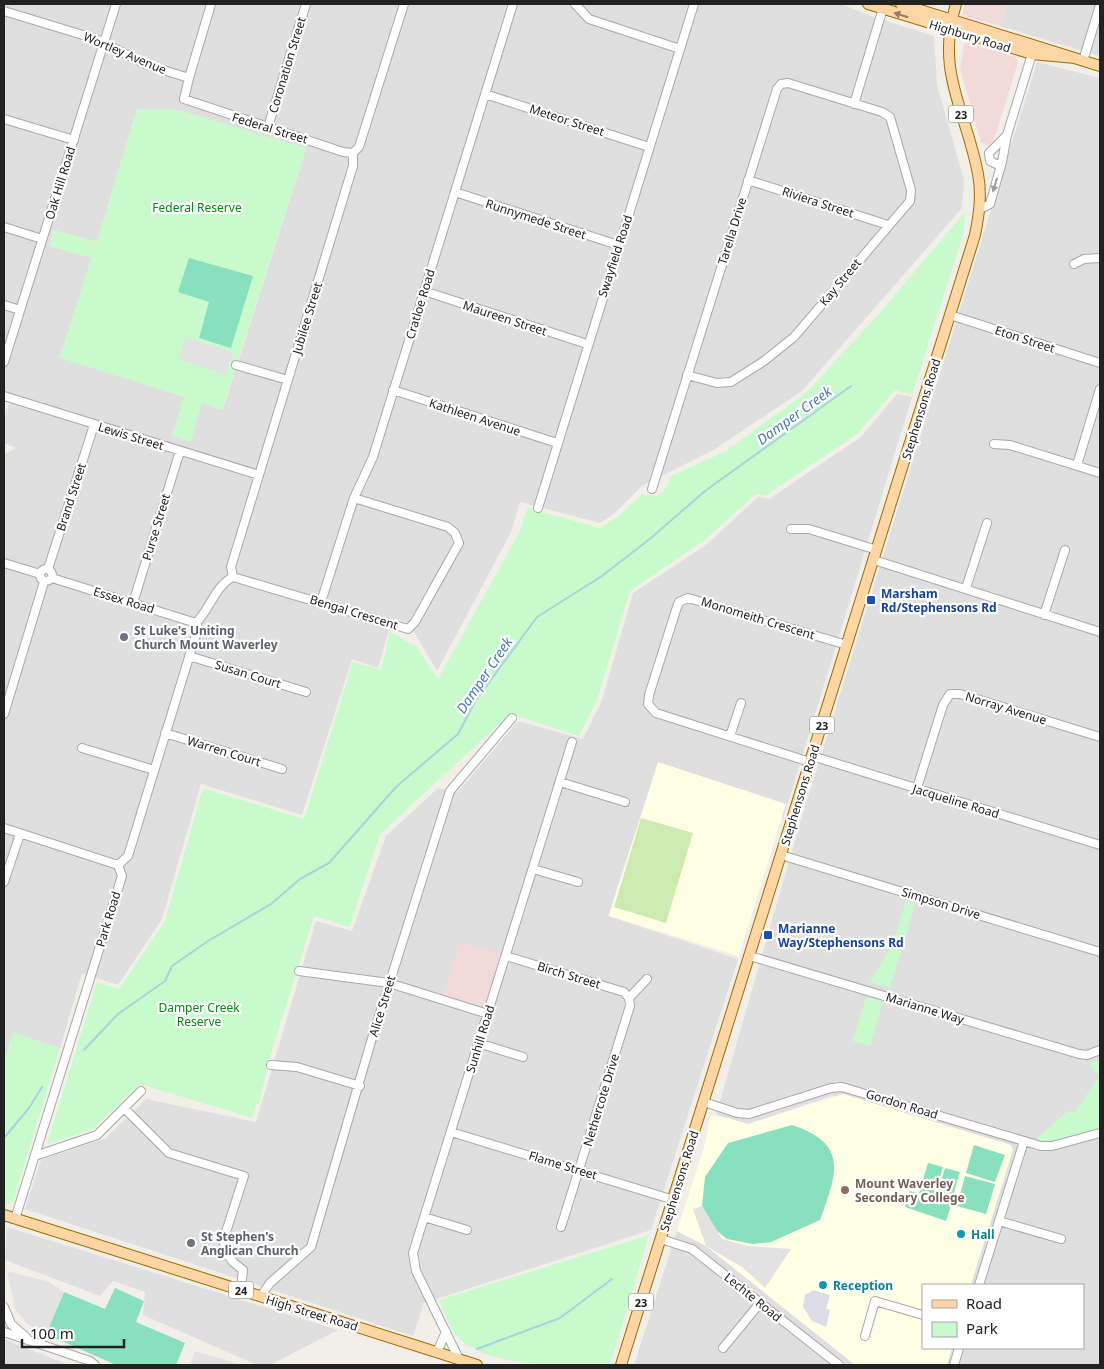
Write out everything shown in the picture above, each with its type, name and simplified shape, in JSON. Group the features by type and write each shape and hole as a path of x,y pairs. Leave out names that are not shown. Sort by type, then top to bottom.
{"main road":[{"name":"Highbury Road","path":"868,4 1035,44 1100,66"},
{"name":"Highbury Road","path":"901,4 1032,54 1079,59"},
{"name":"23","path":"950,24 956,4"},
{"name":"Stephensons Road","path":"622,1365 975,235 980,210 978,175 949,71 950,24"},
{"path":"1032,54 1035,44"},
{"name":"High Street Road","path":"4,1215 477,1365"}],"street":[{"name":"Oak Hill Road","path":"4,362 116,4"},
{"path":"188,78 212,4"},
{"name":"Coronation Street","path":"268,127 306,4"},
{"name":"Jubilee Street","path":"233,577 231,566 353,166 353,153 359,148 404,4"},
{"name":"Cratloe Road","path":"321,602 354,498 373,457 513,4"},
{"path":"575,4 589,20 680,49"},
{"name":"Swayfield Road","path":"538,508 587,344 694,4"},
{"path":"1079,59 1100,5"},
{"path":"854,104 884,7"},
{"name":"Wortley Avenue","path":"4,11 104,43 147,65 188,78"},
{"path":"980,210 990,204 1002,162 1007,135 1032,54"},
{"name":"Federal Street","path":"188,78 184,96 188,102 343,152 353,153"},
{"name":"Tarella Drive","path":"652,489 776,89 781,84 788,83 882,112 890,117"},
{"name":"Meteor Street","path":"485,94 649,147"},
{"name":"Kay Street","path":"687,375 717,383 732,382 764,361 794,337 910,201 911,190 890,117"},
{"path":"4,119 74,140"},
{"path":"1002,162 996,164 990,161 989,153 1007,135"},
{"name":"Riviera Street","path":"748,180 888,225"},
{"name":"Runnymede Street","path":"455,192 618,245"},
{"path":"4,227 42,239"},
{"path":"1074,264 1084,259 1100,258"},
{"name":"Maureen Street","path":"424,291 587,344"},
{"path":"4,305 20,310"},
{"name":"Eton Street","path":"950,315 1100,363"},
{"path":"236,365 288,380"},
{"path":"1077,465 1100,389"},
{"name":"Kathleen Avenue","path":"394,390 557,443"},
{"name":"Lewis Street","path":"4,396 259,475"},
{"name":"Brand Street","path":"48,569 94,424"},
{"path":"994,444 1010,445 1100,473"},
{"name":"Purse Street","path":"133,603 180,451"},
{"name":"Bengal Crescent","path":"233,577 408,629 415,622 459,542 455,533 448,527 354,498"},
{"path":"966,588 987,523"},
{"path":"792,529 809,529 966,588 1100,632"},
{"path":"1044,615 1065,550"},
{"path":"4,563 40,574"},
{"path":"40,574 43,570 48,569 52,573 52,578 44,582"},
{"path":"40,574 40,578 44,582"},
{"path":"4,828 118,864 128,856 198,628 196,623 206,612 223,582 233,577"},
{"name":"Essex Road","path":"52,578 196,623"},
{"path":"4,714 44,582"},
{"name":"Monomeith Crescent","path":"811,759 656,713 648,704 679,602 688,598 694,599 847,645"},
{"name":"Susan Court","path":"189,656 306,692"},
{"name":"Norray Avenue","path":"917,788 943,705 950,694 960,694 1100,737"},
{"path":"730,736 741,703"},
{"name":"Alice Street","path":"261,1296 270,1283 312,1247 389,983 450,791 512,718"},
{"name":"Warren Court","path":"166,733 282,769"},
{"name":"Sunhill Road","path":"459,1359 416,1271 414,1253 572,742"},
{"path":"82,748 154,770"},
{"name":"Jacqueline Road","path":"811,759 917,788 1100,845"},
{"path":"560,782 625,802"},
{"path":"4,882 20,834"},
{"name":"Simpson Drive","path":"782,855 1100,952"},
{"name":"Park Road","path":"15,1219 122,876 118,864"},
{"path":"533,869 578,882"},
{"name":"Birch Street","path":"506,956 624,992 629,998"},
{"name":"Marianne Way","path":"750,956 1079,1054 1087,1055 1100,1050"},
{"path":"299,971 389,983 488,1014"},
{"path":"629,998 647,979"},
{"name":"Nethercote Drive","path":"561,1227 630,1006 629,998"},
{"path":"478,1043 523,1057"},
{"path":"271,1065 297,1067 360,1086"},
{"name":"Gordon Road","path":"704,1102 737,1113 749,1114 831,1088 842,1087 1024,1141 1052,1146 1100,1133"},
{"path":"35,1156 96,1135 125,1109 140,1091"},
{"path":"125,1109 169,1153 244,1176 225,1235 224,1250 233,1262 243,1270 242,1279"},
{"name":"Flame Street","path":"451,1132 674,1200"},
{"path":"979,1284 1024,1141"},
{"path":"424,1217 466,1230"},
{"path":"999,1221 1061,1239"},
{"name":"Lechte Road","path":"661,1239 692,1249 836,1364"},
{"path":"865,1336 875,1301 922,1315"},
{"path":"724,1348 760,1303"},
{"path":"4,1309 11,1324 32,1342"},
{"path":"4,1332 90,1361 95,1365"},
{"path":"437,1352 446,1332"},
{"path":"954,1365 959,1349"}],"shaded area":[{"path":"4,4 841,4 871,16 934,36 937,85 964,180 962,208 802,391 715,449 642,486 615,513 600,523 520,502 511,532 437,671 408,622 392,620 378,668 352,659 302,815 201,784 162,919 118,985 82,973 60,1048 13,1033 4,1064 4,454 16,448 4,443 4,421 9,403 4,401","holes":["137,109 306,149 223,409 203,403 172,435 185,397 60,357 92,258 50,246 53,230 97,242"]},
{"path":"965,4 1007,4 1000,26 962,15"},
{"path":"1007,4 1100,4 1100,56 1000,26"},
{"path":"967,43 1016,57 1018,62 997,131 990,146 981,143 960,69 964,44"},
{"path":"1037,62 1100,78 1100,1365 945,1365 950,1349 1084,1349 1084,1284 968,1284 834,1095 748,1124 716,1115 800,823"},
{"path":"186,337 233,352 226,375 178,359"},
{"path":"897,394 912,397 783,819 653,779 608,916 738,959 651,1230 424,1303 413,1336 25,1209 41,1160 106,1138 146,1099 256,1122 316,921 352,931 386,836 438,788 457,793 518,721 583,739 602,700 633,593 706,545 758,497 769,499 861,437"},
{"path":"658,762 786,804 739,956 609,916"},
{"path":"459,942 500,954 485,1007 443,996"},
{"name":"Mount Waverley Secondary College","path":"843,1094 1011,1145 1013,1150 971,1284 922,1284 922,1349 952,1349 947,1365 855,1365 706,1246 677,1231 705,1144 710,1117 716,1115 748,1124"},
{"path":"702,1206 722,1239 747,1246 791,1249 765,1288 742,1267 706,1246 693,1209"},
{"path":"7,1227 338,1330 270,1365 257,1365 143,1315 145,1292 113,1281 100,1296 5,1260"},
{"path":"677,1231 706,1246 861,1365 634,1365"},
{"path":"7,1271 49,1282 64,1292 46,1334 27,1324 15,1309"},
{"path":"813,1290 830,1295 826,1309 830,1310 826,1327 812,1321 803,1307 805,1295"},
{"path":"4,1339 69,1365 4,1365"},
{"path":"195,1351 242,1365 190,1365"}],"green space":[{"name":"Federal Reserve","path":"137,109 179,110 306,148 222,410 202,403 191,442 172,436 184,397 60,358 91,258 49,246 54,230 97,242"},
{"name":"Damper Creek Reserve","path":"965,212 964,232 912,395 895,390 857,434 765,496 756,494 702,542 630,591 597,700 579,736 510,714 380,834 349,927 314,916 270,1057 259,1104 256,1104 252,1118 140,1084 93,1129 47,1144 97,982 119,989 165,921 203,788 304,819 353,662 381,670 390,632 416,646 438,679 519,533 528,508 599,528 619,516 642,494 657,496 664,491 672,475 725,452 808,391 878,315"},
{"path":"189,258 253,276 231,348 199,338 209,302 178,292"},
{"path":"641,818 693,833 666,923 614,907"},
{"path":"906,901 915,904 890,988 870,982 893,943"},
{"path":"866,997 883,1002 870,1046 853,1041"},
{"path":"13,1033 60,1048 13,1202 8,1204 4,1203 4,1064"},
{"path":"1100,1059 1100,1131 1044,1143 1034,1141 1068,1111 1075,1112 1099,1077 1089,1063"},
{"path":"792,1125 823,1141 830,1151 834,1162 831,1188 820,1220 771,1242 753,1244 727,1239 717,1231 702,1206 705,1177 728,1143"},
{"path":"974,1145 1005,1155 995,1182 966,1173"},
{"path":"928,1163 943,1167 934,1198 919,1193"},
{"path":"945,1168 960,1172 951,1202 936,1198"},
{"path":"965,1176 995,1184 986,1214 957,1206"},
{"path":"910,1191 951,1205 946,1221 905,1207"},
{"path":"649,1235 610,1365 527,1363 486,1354 469,1346 456,1335 448,1323 439,1300"},
{"path":"115,1288 144,1301 136,1322 185,1343 176,1365 116,1365 46,1334 64,1292 105,1309"}],"waterway":[{"name":"Damper Creek","path":"84,1050 118,1014 165,981 172,966 208,941 271,904 300,879 329,863 396,787 458,734 476,700 537,617 602,576 651,538 705,491 851,386"},
{"name":"Damper Creek","path":"4,1138 29,1108 42,1087"},
{"path":"477,1349 560,1318 612,1279"}],"place":[{"name":"Marsham Rd/Stephensons Rd","path":"871,600"},
{"name":"St Luke's Uniting Church Mount Waverley","path":"124,637"},
{"name":"Marianne Way/Stephensons Rd","path":"768,935"},
{"name":"Mount Waverley Secondary College","path":"845,1190"},
{"name":"Hall","path":"961,1234"},
{"name":"St Stephen's Anglican Church","path":"191,1243"},
{"name":"Reception","path":"823,1285"}]}
